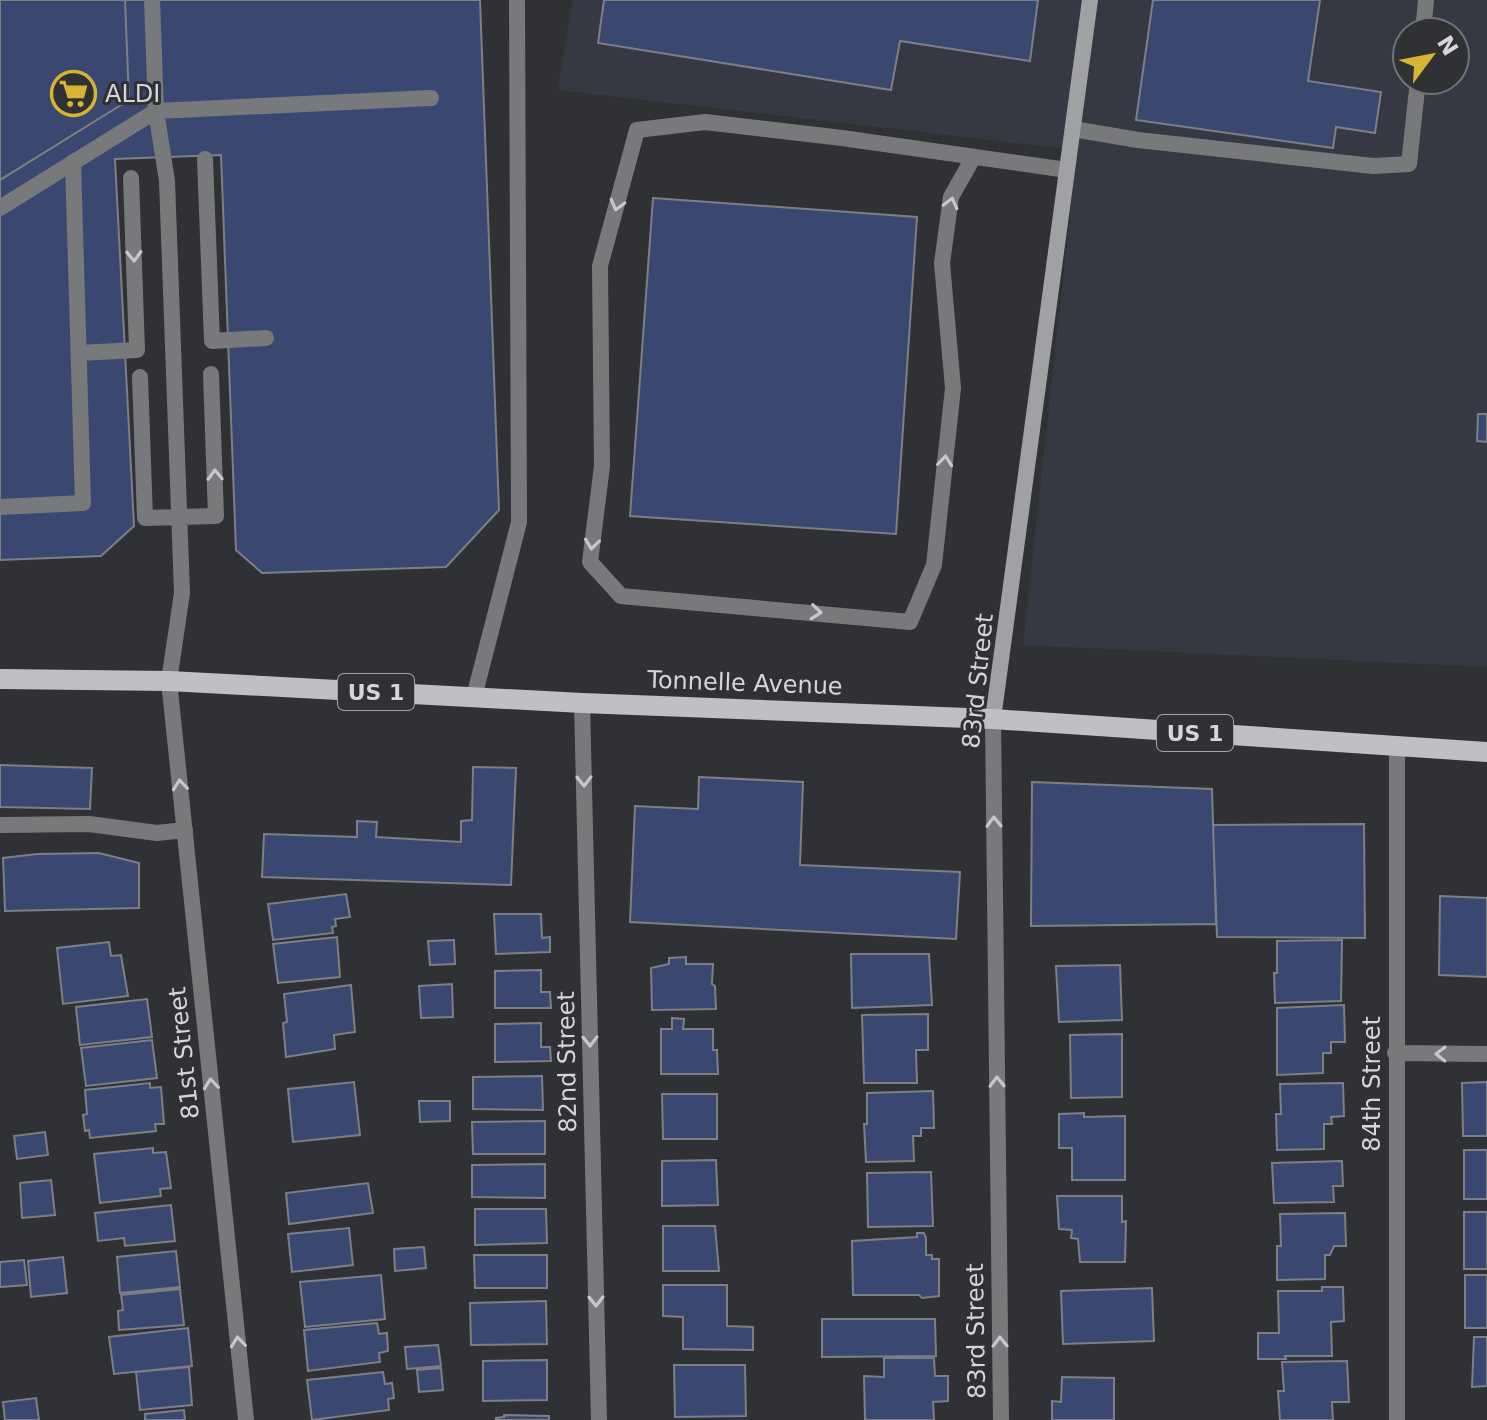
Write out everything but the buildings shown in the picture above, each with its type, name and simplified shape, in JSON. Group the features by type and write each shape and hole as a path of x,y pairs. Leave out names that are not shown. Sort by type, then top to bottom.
{"main road":[{"name":"Tonnelle Avenue","path":"0,679 169,681 582,703 993,719 1487,752"}],"street":[{"name":"81st Street","path":"152,0 156,111 167,181 182,593 169,681 246,1420"},
{"path":"474,697 519,522 517,0"},
{"name":"83rd Street","path":"1001,1420 993,719 1090,0"},
{"path":"1073,129 1138,140 1373,166 1409,164 1416,96"},
{"path":"0,208 156,111 431,98"},
{"path":"973,158 951,197 949,210 942,263 953,388 934,565 910,622 621,596 590,562 602,466 600,266 637,130 705,122 1067,170"},
{"path":"205,159 212,341 266,338"},
{"path":"0,507 83,503 73,162"},
{"path":"79,353 137,350 131,178"},
{"path":"140,377 145,518 216,516 211,374"},
{"name":"82nd Street","path":"582,703 599,1420"},
{"name":"84th Street","path":"1397,747 1397,1420"},
{"path":"0,825 89,824 157,833 185,830"},
{"path":"1395,1053 1487,1054"}],"shaded area":[{"path":"573,0 1487,0 1487,667 1023,645 1077,150 558,90"}],"place":[{"name":"ALDI","path":"74,94"}]}
